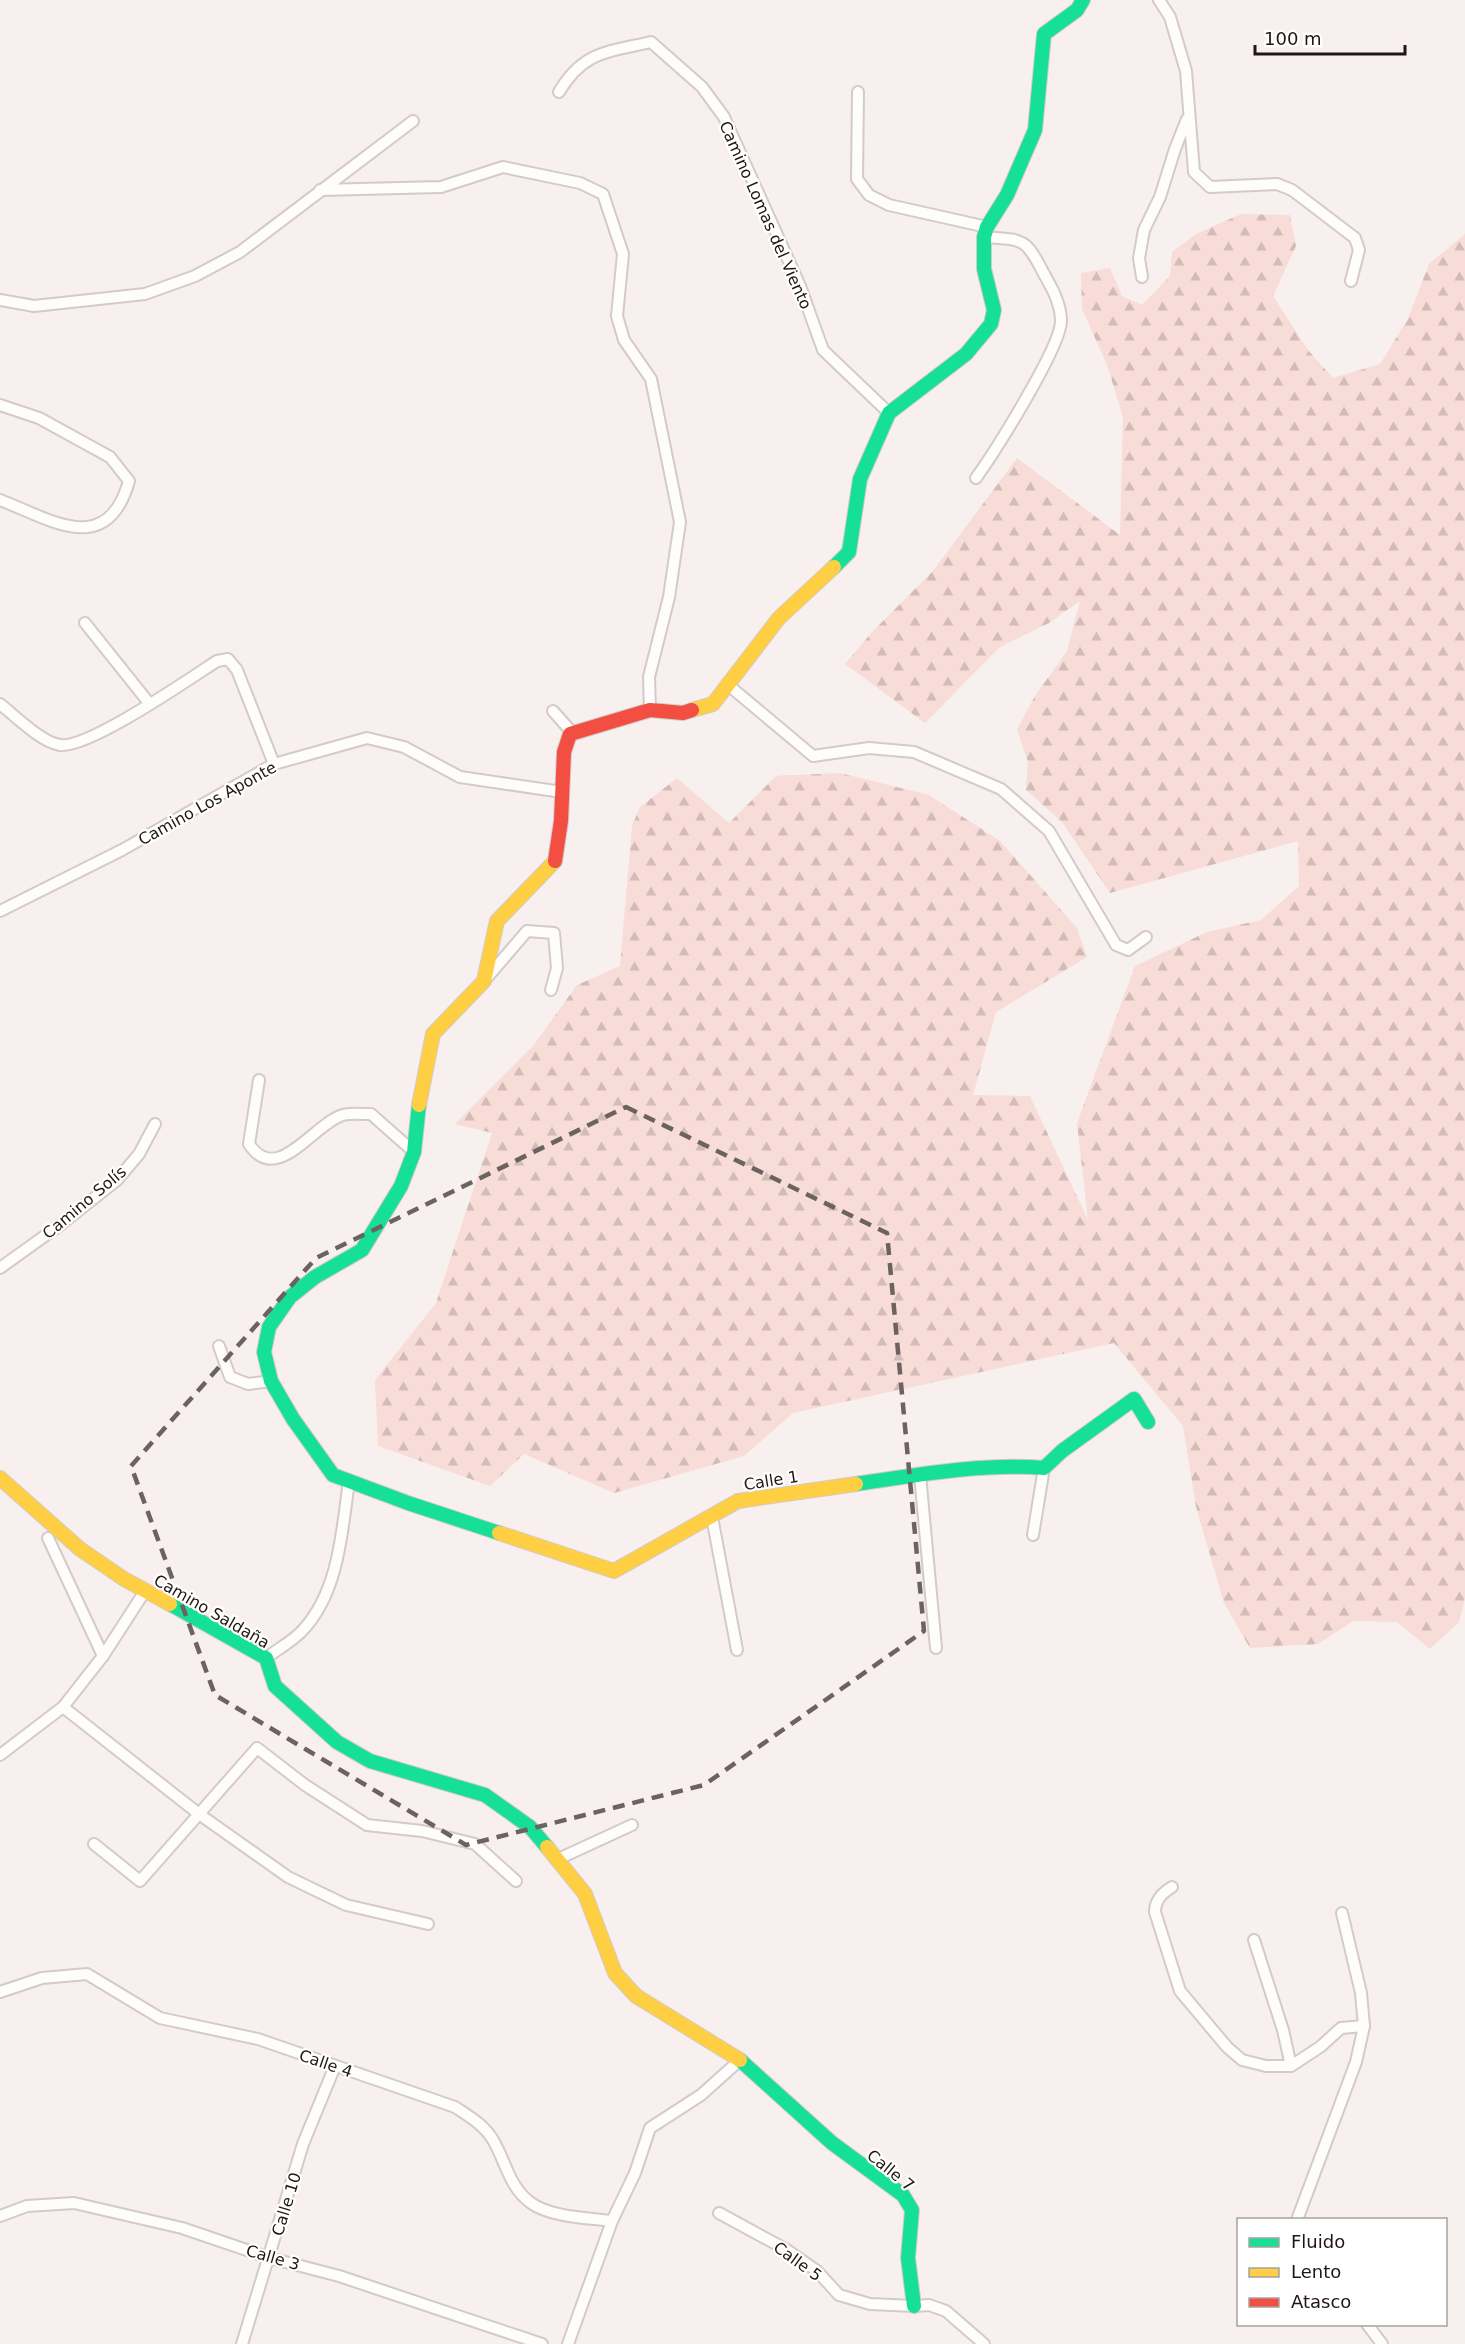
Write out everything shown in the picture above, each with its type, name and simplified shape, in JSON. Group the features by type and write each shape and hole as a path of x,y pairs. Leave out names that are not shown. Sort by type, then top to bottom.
{"street":[{"path":"570,734 650,710 683,713 713,704 779,618 849,552 860,479 890,413 966,354 991,324 994,310 984,269 986,232 1007,195 1035,130 1044,34 1077,10 1083,0"},
{"path":"1159,0 1170,17 1186,71 1194,172 1210,187 1277,184 1292,190 1355,238 1359,250 1351,281"},
{"name":"Camino Lomas del Viento","path":"559,92 569,75 594,56 651,42 702,87 724,117 800,286 823,350 890,413"},
{"path":"858,92 857,178 869,195 889,205 1019,240 1030,247 1055,295 1061,322 1052,350 999,447 976,478"},
{"path":"1142,276 1139,258 1144,230 1160,197 1175,149 1189,116"},
{"path":"0,300 34,306 145,294 195,276 240,252 413,121"},
{"path":"320,190 441,188 503,167 580,183 603,194 623,254 617,316 624,340 651,379 680,522 669,597 649,677 650,710"},
{"path":"0,405 39,418 110,457 129,481 124,500 109,517 96,526 69,528 0,500"},
{"path":"85,623 148,703"},
{"path":"0,704 45,740 61,745 79,742 109,728 217,661 228,659 237,670 274,764"},
{"path":"727,684 813,756 868,748 914,752 1000,789 1049,831 1116,945 1128,950 1146,936"},
{"path":"484,981 497,921 555,863 561,821 564,752 570,734 569,729 553,711"},
{"name":"Camino Los Aponte","path":"0,911 122,850 274,764 367,738 404,747 460,777 561,792"},
{"path":"484,981 527,931 554,933 557,968 551,990"},
{"name":"Calle 1","path":"484,981 433,1034 419,1102 414,1152 401,1186 362,1250 307,1283 290,1297 269,1327 264,1352 271,1381 333,1475 614,1571 738,1502 920,1475 1019,1466 1044,1468"},
{"path":"259,1080 249,1144 256,1155 268,1160 286,1155 342,1115 371,1114 414,1152"},
{"name":"Camino Solís","path":"0,1268 117,1180 139,1154 155,1124"},
{"path":"219,1346 230,1377 248,1384 271,1381"},
{"path":"1033,1535 1044,1468 1062,1451 1134,1399 1148,1422"},
{"path":"920,1475 936,1648"},
{"name":"Camino Saldaña","path":"0,1478 80,1549 145,1591 266,1658 275,1686 337,1742 369,1761 485,1795 530,1827 585,1894 615,1973 636,1996 740,2060"},
{"path":"266,1658 303,1631 325,1599 340,1542 349,1481"},
{"path":"712,1517 737,1650"},
{"path":"48,1538 103,1656"},
{"path":"0,1755 63,1707 103,1656 145,1591"},
{"path":"63,1707 199,1814 288,1877 345,1905 428,1924"},
{"path":"94,1844 140,1881 257,1748 305,1785 367,1826 422,1831 476,1844 516,1881"},
{"path":"556,1860 632,1824"},
{"path":"1172,1887 1163,1893 1155,1904 1155,1912 1180,1991 1227,2047 1242,2060 1266,2066 1291,2066 1320,2047 1341,2028 1364,2026"},
{"path":"1298,2218 1356,2062 1364,2026 1361,1994 1342,1913"},
{"path":"1254,1940 1283,2031 1291,2066"},
{"name":"Calle 4","path":"0,1990 42,1978 87,1974 160,2018 258,2039 455,2107 477,2121 493,2140 512,2182 532,2204 556,2213 612,2221"},
{"path":"568,2344 612,2221 634,2173 650,2128 701,2095 740,2060"},
{"name":"Calle 7","path":"740,2060 848,2156 903,2195 912,2210 908,2241 909,2286 914,2306"},
{"name":"Calle 10","path":"242,2344 303,2144 335,2066"},
{"name":"Calle 3","path":"0,2216 27,2206 74,2203 182,2228 270,2258 339,2276 542,2344"},
{"name":"Calle 5","path":"719,2213 787,2250 817,2271 839,2295 870,2304 914,2306"},
{"path":"914,2306 929,2305 946,2311 984,2344"},
{"path":"1368,2326 1382,2344"}],"highlighted area":[{"path":"626,1107 887,1233 924,1631 704,1785 466,1845 215,1695 131,1466 316,1258"}],"green space":[{"path":"1241,214 1290,215 1296,246 1273,296 1308,350 1333,378 1380,364 1408,319 1429,264 1465,234 1465,1598 1459,1622 1430,1649 1397,1622 1353,1621 1318,1644 1250,1648 1224,1603 1196,1507 1183,1426 1114,1343 793,1413 744,1456 614,1493 524,1454 490,1486 378,1446 375,1380 436,1303 492,1133 455,1124 533,1046 577,985 620,966 632,826 640,807 677,778 729,823 776,776 840,773 929,795 1000,841 1077,928 1087,957 996,1012 973,1095 1030,1096 1088,1220 1077,1123 1135,966 1207,932 1261,920 1299,886 1298,841 1110,893 1062,822 1026,790 1028,762 1017,729 1035,696 1067,651 1080,601 1049,623 1000,647 925,723 845,664 873,631 933,571 1017,458 1120,535 1123,417 1107,365 1082,309 1081,273 1110,268 1122,296 1142,305 1170,276 1172,252 1196,234"}],"traffic: fast":[{"path":"834,567 849,552 860,479 889,413 966,354 991,324 994,310 984,269 984,237 987,227 1007,195 1035,130 1044,34 1077,10 1083,0"},
{"path":"419,1105 414,1152 401,1186 362,1250 315,1277 290,1297 269,1327 264,1352 271,1381 293,1419 333,1475 499,1533"},
{"path":"856,1484 973,1468 1044,1468 1062,1451 1134,1399 1148,1422"},
{"path":"170,1604 266,1658 275,1686 337,1742 370,1761 485,1795 530,1827 547,1847"},
{"path":"740,2060 832,2143 903,2195 912,2210 908,2258 914,2306"}],"traffic: slow":[{"path":"692,710 713,704 779,618 834,567"},
{"path":"419,1105 433,1034 484,981 497,921 555,861"},
{"path":"0,1478 80,1549 124,1579 170,1604"},
{"path":"499,1533 614,1571 738,1501 856,1484"},
{"path":"547,1847 585,1894 615,1973 636,1996 740,2060"}],"traffic: jam":[{"path":"555,861 561,821 564,752 570,734 650,710 683,713 692,710"}]}
